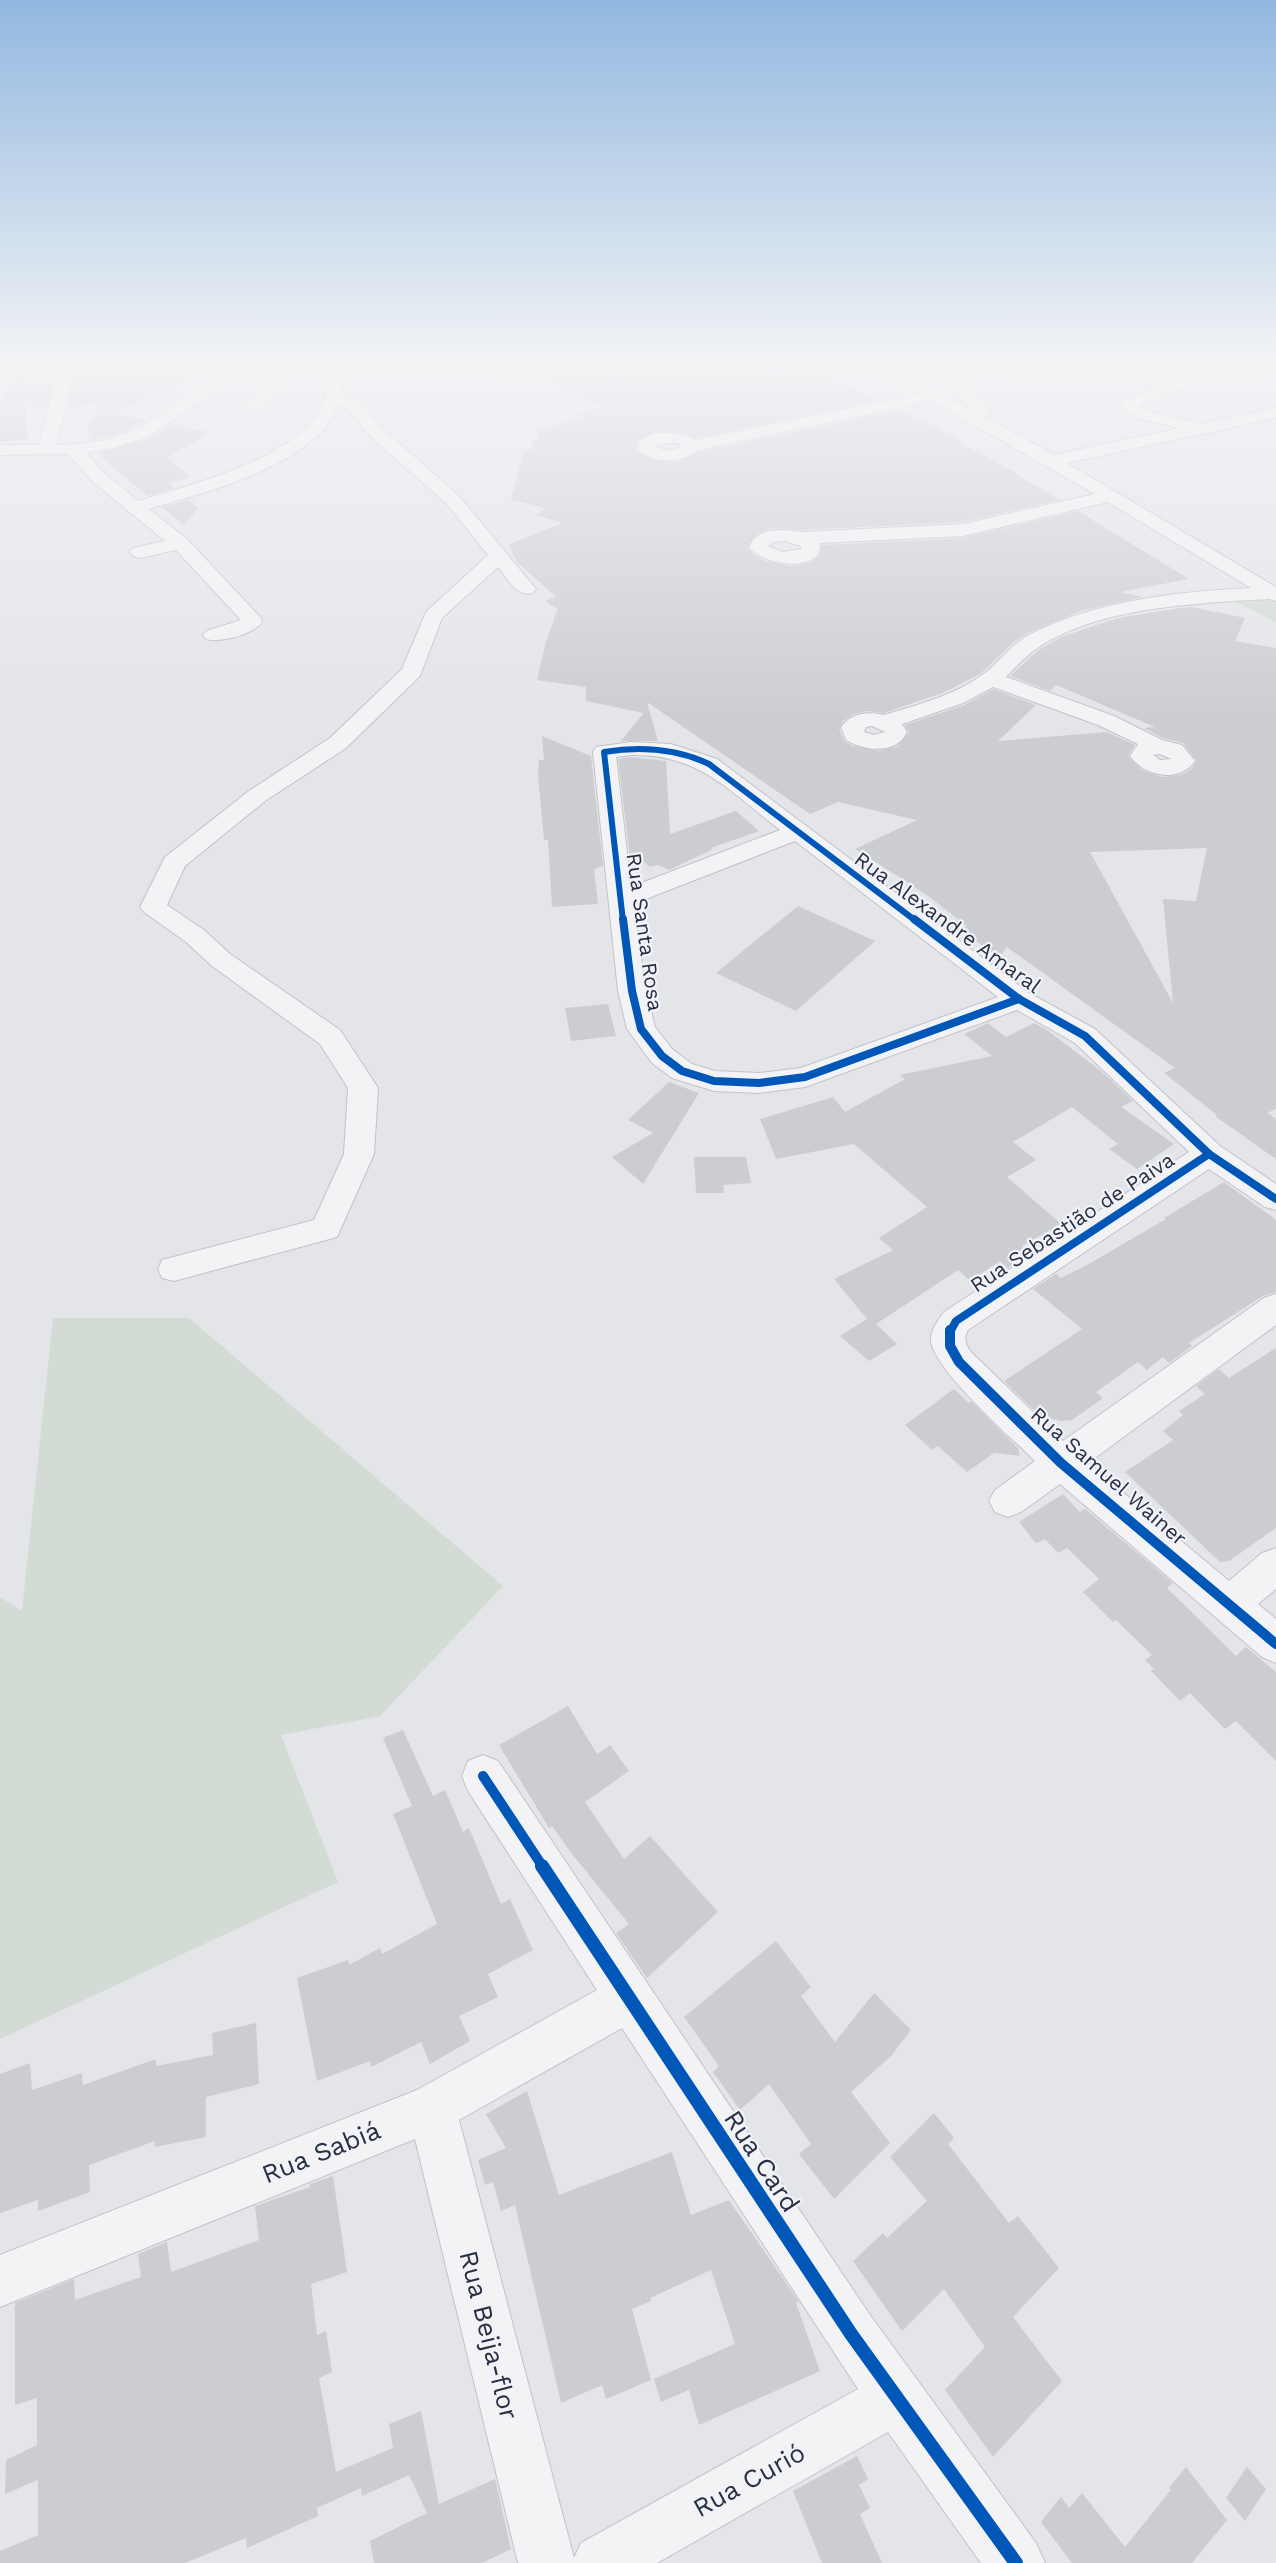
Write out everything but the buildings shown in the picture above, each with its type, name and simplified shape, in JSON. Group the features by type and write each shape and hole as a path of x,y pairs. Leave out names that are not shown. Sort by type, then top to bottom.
{"street":[{"path":"104,481 180,543 251,618 252,622 247,626 213,634"},
{"path":"136,507 216,481"},
{"path":"431,481 453,500 526,589"},
{"path":"1084,481 1274,594"},
{"path":"802,538 963,530 1110,496"},
{"path":"140,552 180,543"},
{"path":"174,1269 326,1229 359,1154 363,1088 330,1037 221,960 195,936 153,907 174,862 257,796 338,742 412,671 432,616 499,556"},
{"path":"886,722 956,697 991,679 1034,641 1068,625 1116,610 1180,600 1274,594"},
{"path":"991,679 1114,725 1143,737 1156,747"},
{"name":"Rua Alexandre Amaral","path":"604,752 641,748 665,749 693,756 709,764 1019,999 1060,1021 1092,1042 1209,1154 1276,1199"},
{"name":"Rua Santa Rosa","path":"604,752 620,900 641,1029 662,1056 682,1071 714,1081 759,1083 805,1077 1019,999"},
{"path":"620,900 796,832"},
{"name":"Rua Sebastião de Paiva","path":"956,1321 1209,1154"},
{"path":"1008,1501 1276,1307"},
{"name":"Rua Samuel Wainer","path":"956,1321 949,1329 947,1338 951,1352 1061,1463 1276,1644"},
{"path":"1230,1604 1276,1565"},
{"name":"Rua Card","path":"483,1776 851,2334 1016,2563"},
{"name":"Rua Sabiá","path":"0,2281 432,2108 630,1998"},
{"name":"Rua Beija-flor","path":"432,2108 547,2563"},
{"name":"Rua Curió","path":"602,2563 896,2397"}],"shaded area":[{"path":"1272,597 1276,599 1276,622 1235,601"},
{"path":"53,1318 189,1318 503,1586 380,1716 281,1735 338,1882 0,2039 0,1597 22,1611"}],"cycle path":[{"path":"1019,999 805,1077 759,1083 714,1081 682,1071 662,1056 641,1029 632,991 604,752 658,749 684,754 709,764 1019,999 1085,1036 1209,1154 1276,1199"},
{"path":"1209,1154 956,1321 952,1326 948,1342 959,1362 1061,1463 1276,1644"},
{"path":"483,1776 851,2334 1016,2563"}]}
